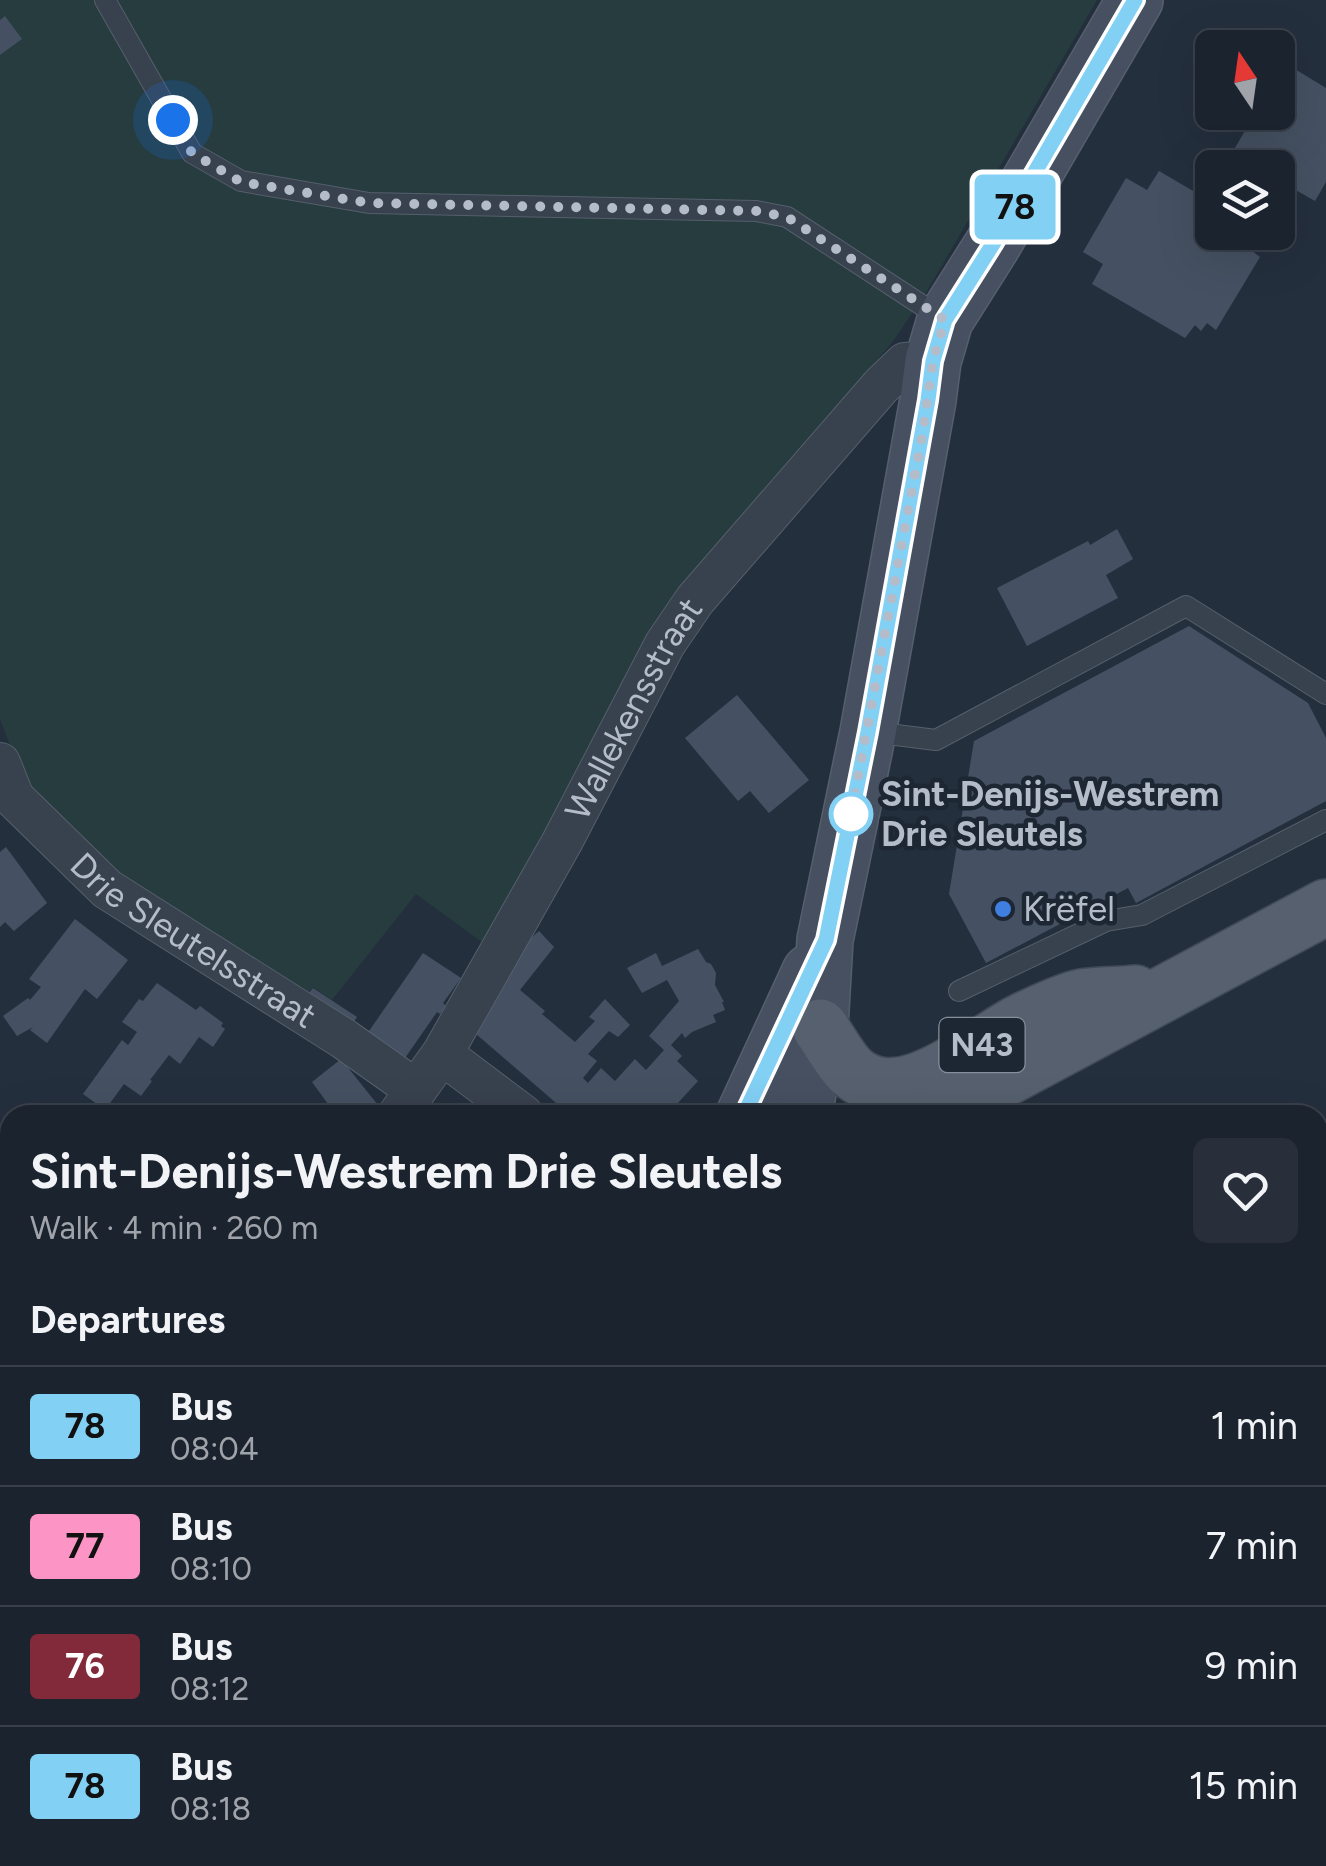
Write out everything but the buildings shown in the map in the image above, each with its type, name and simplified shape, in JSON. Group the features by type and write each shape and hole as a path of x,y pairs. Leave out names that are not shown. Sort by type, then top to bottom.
{"main road":[{"name":"N43","path":"956,1105 1326,906"},
{"name":"N43","path":"1033,1105 1326,948"},
{"name":"N43","path":"820,1027 848,1068 861,1078 901,1085 924,1080 1022,1021 1079,998 1168,991"}],"street":[{"path":"806,1105 820,1027 826,940 939,340 1135,0"},
{"name":"Wallekensstraat","path":"407,1102 442,1054 562,842 665,644 695,600 882,386 905,363 939,340"},
{"name":"Drie Sleutelsstraat","path":"0,763 14,798 108,889 344,1040 407,1102"},
{"path":"749,1105 826,940"},
{"path":"442,1054 510,1105"}],"lane":[{"path":"105,0 192,153 241,182 369,203 756,211 787,217 939,340"},
{"path":"868,732 936,740 1186,606 1326,694"},
{"path":"959,991 1106,921 1142,916 1326,820"}],"green space":[{"path":"0,0 1097,0 927,291 894,340 694,582 486,945 416,894 332,1000 313,987 303,1000 110,873 25,785 0,719"}],"bus line":[{"name":"78","path":"748,1105 826,940 868,732 933,361 945,320 1135,0"}],"place":[{"name":"Sint-Denijs-Westrem Drie Sleutels","path":"851,814"},
{"name":"Krëfel","path":"1003,909"}],"route":[{"path":"173,120 192,153 241,182 369,203 756,211 787,217 945,320 933,361 851,814"}]}
